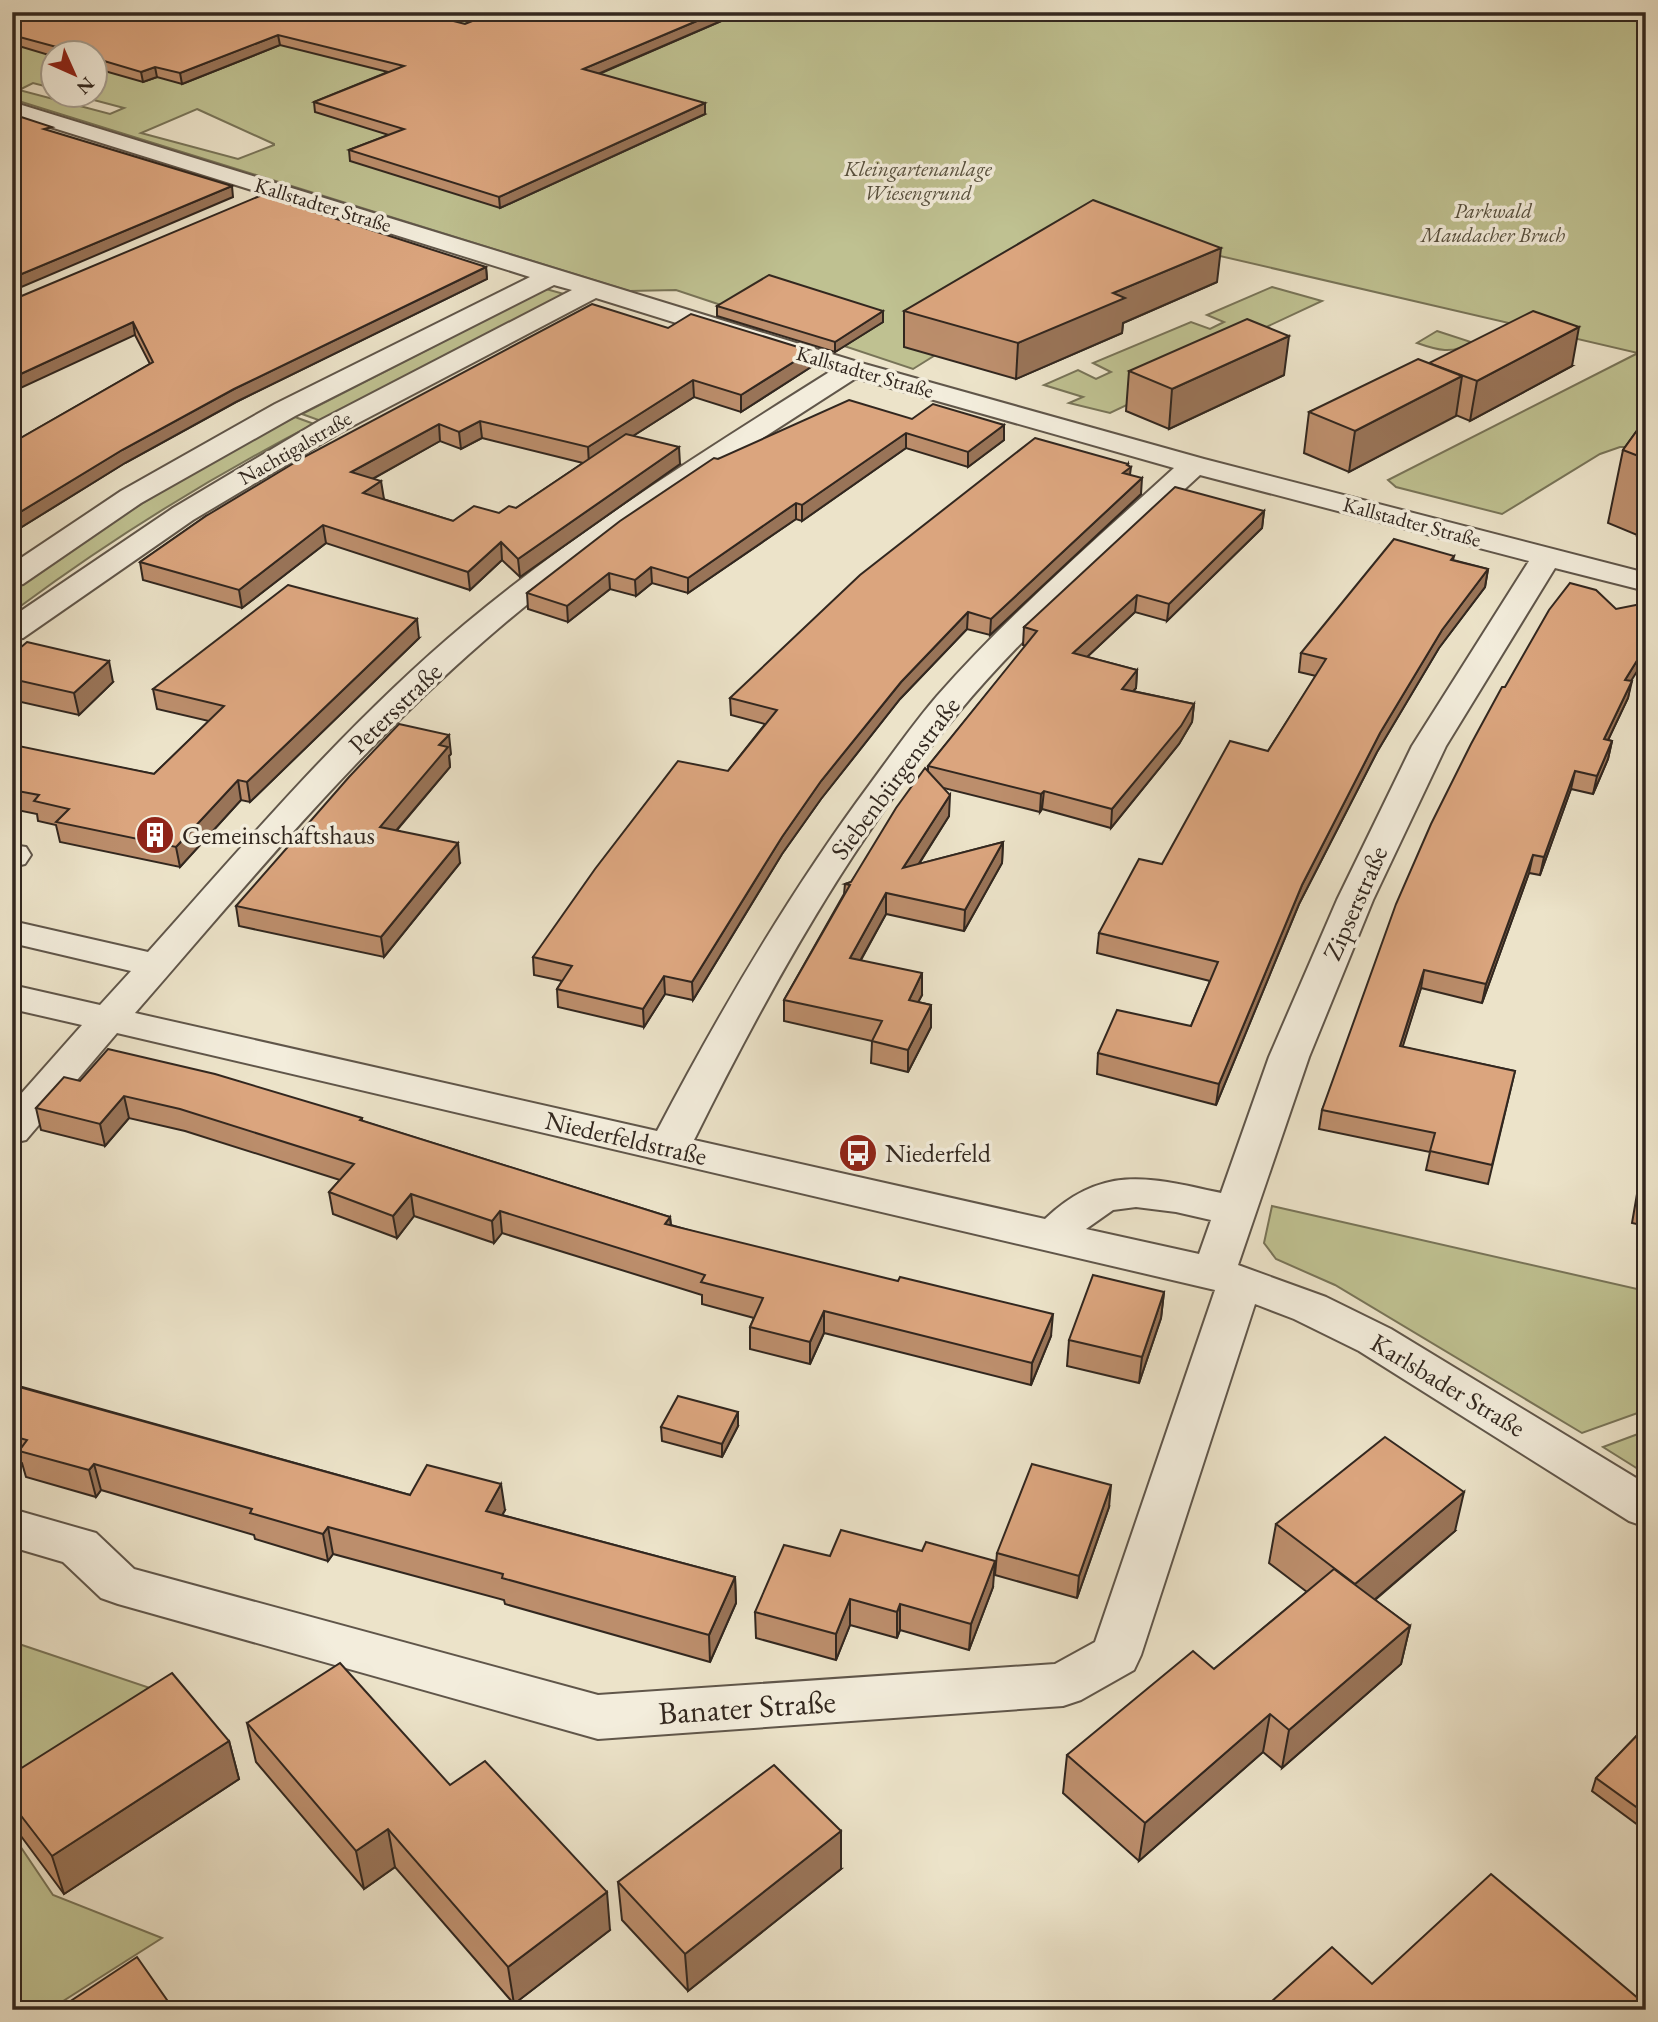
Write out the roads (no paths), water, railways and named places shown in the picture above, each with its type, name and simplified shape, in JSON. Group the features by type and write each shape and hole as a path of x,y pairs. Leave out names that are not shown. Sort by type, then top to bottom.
{"street":[{"name":"Kallstadter Straße","path":"12,108 852,369 1194,466 1646,582"},
{"path":"12,127 40,117"},
{"path":"239,206 276,190"},
{"name":"Nachtigalstraße","path":"12,578 131,498 285,410 550,277"},
{"name":"Nachtigalstraße","path":"12,631 183,513 318,433 592,290"},
{"name":"Petersstraße","path":"12,1130 156,965 346,755 476,631 607,529 852,369"},
{"name":"Siebenbürgenstraße","path":"669,1148 709,1068 807,902 856,826 952,699 1041,606 1194,466"},
{"name":"Zipserstraße","path":"1227,1278 1234,1212 1289,1057 1354,900 1429,746 1546,557"},
{"path":"12,932 156,965"},
{"name":"Niederfeldstraße","path":"12,997 1227,1278"},
{"path":"1053,1236 1083,1208 1122,1192 1139,1191 1234,1212"},
{"name":"Karlsbader Straße","path":"1227,1278 1310,1308 1375,1340 1560,1452 1646,1508"},
{"name":"Banater Straße","path":"12,1528 79,1547 118,1584 598,1717 1063,1685 1116,1655 1227,1278"}],"place":[{"name":"Gemeinschaftshaus","path":"155,835"},
{"name":"Niederfeld","path":"858,1153"}],"park label":[{"name":"Kleingartenanlage Wiesengrund","path":"918,181"},
{"name":"Parkwald Maudacher Bruch","path":"1493,223"}]}
